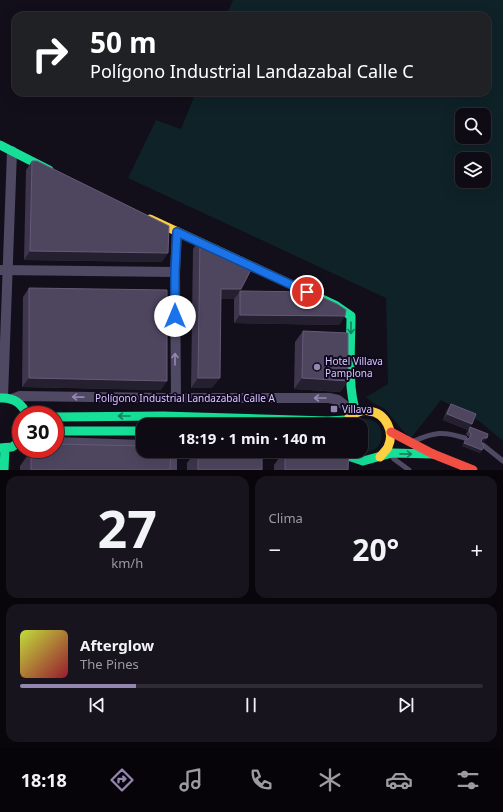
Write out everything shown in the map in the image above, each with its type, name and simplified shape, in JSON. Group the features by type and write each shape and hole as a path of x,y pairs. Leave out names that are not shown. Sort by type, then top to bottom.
{"main road":[{"path":"0,145 61,175"},
{"path":"145,216 335,305 351,316 351,387 352,401 355,412"},
{"path":"5,398 22,406"},
{"path":"349,418 355,412 367,410 376,412 385,420 391,432 389,446 385,452 360,470"},
{"path":"64,417 163,416 229,418"},
{"path":"64,431 136,431"},
{"path":"391,432 433,454 473,470"},
{"path":"3,448 4,470"},
{"path":"355,458 361,461 369,461 391,453 433,454"},
{"path":"350,458 352,470"}],"street":[{"path":"5,398 4,270 12,152"},
{"path":"176,398 175,272 177,232"},
{"path":"4,270 175,272"},
{"name":"Polígono Industrial Landazabal Calle A","path":"5,398 20,396 329,398 338,400 355,412"},
{"path":"64,442 136,445"},
{"path":"172,458 172,470"}],"lane":[{"path":"410,443 435,433 451,433 465,438"},
{"path":"483,445 503,461"},
{"path":"391,453 394,459 409,470"}],"green space":[{"path":"233,0 503,0 503,441 479,421 441,400 411,438 403,431 385,409 373,403 366,397 388,384 386,298 128,178 156,120 181,129 194,96 491,96 491,12 228,12"},
{"path":"368,420 373,421 378,425 382,438 380,444 369,452"}],"building":[{"path":"32,161 37,161 169,226 168,253 30,251"},
{"path":"200,239 254,264 241,289 221,289 220,378 198,378"},
{"path":"29,288 167,290 167,381 29,378"},
{"path":"240,291 311,292 337,304 346,310 345,316 240,315"},
{"path":"303,331 348,333 348,381 302,378"},
{"path":"451,404 476,414 472,424 447,414"},
{"path":"470,427 488,434 487,438 483,438 481,441 484,446 482,450 464,443 466,439 471,436 469,431"},
{"path":"64,444 136,446 136,458 171,458 170,470 31,470 31,458 64,458"},
{"path":"198,458 262,458 262,470 198,470"},
{"path":"285,458 349,458 348,470 285,470"}],"traffic: fast":[{"path":"0,145 49,170"},
{"path":"320,298 335,305 351,316 350,378 353,402 356,412"},
{"path":"0,398 13,400 21,406"},
{"path":"64,417 163,416 229,418"},
{"path":"64,431 136,431"},
{"path":"0,448 12,447"},
{"path":"4,470 5,448"},
{"path":"354,458 363,461 392,453 433,454"}],"traffic: slow":[{"path":"150,219 320,298"},
{"path":"349,417 359,412 366,411 380,415 388,424 390,430 390,441 380,457"}],"traffic: jam":[{"path":"391,432 433,454 473,470"}],"place":[{"name":"Hotel Villava Pamplona","path":"317,367"},
{"name":"Villava","path":"334,409"}],"route":[{"path":"175,316 177,232 307,292"}]}
